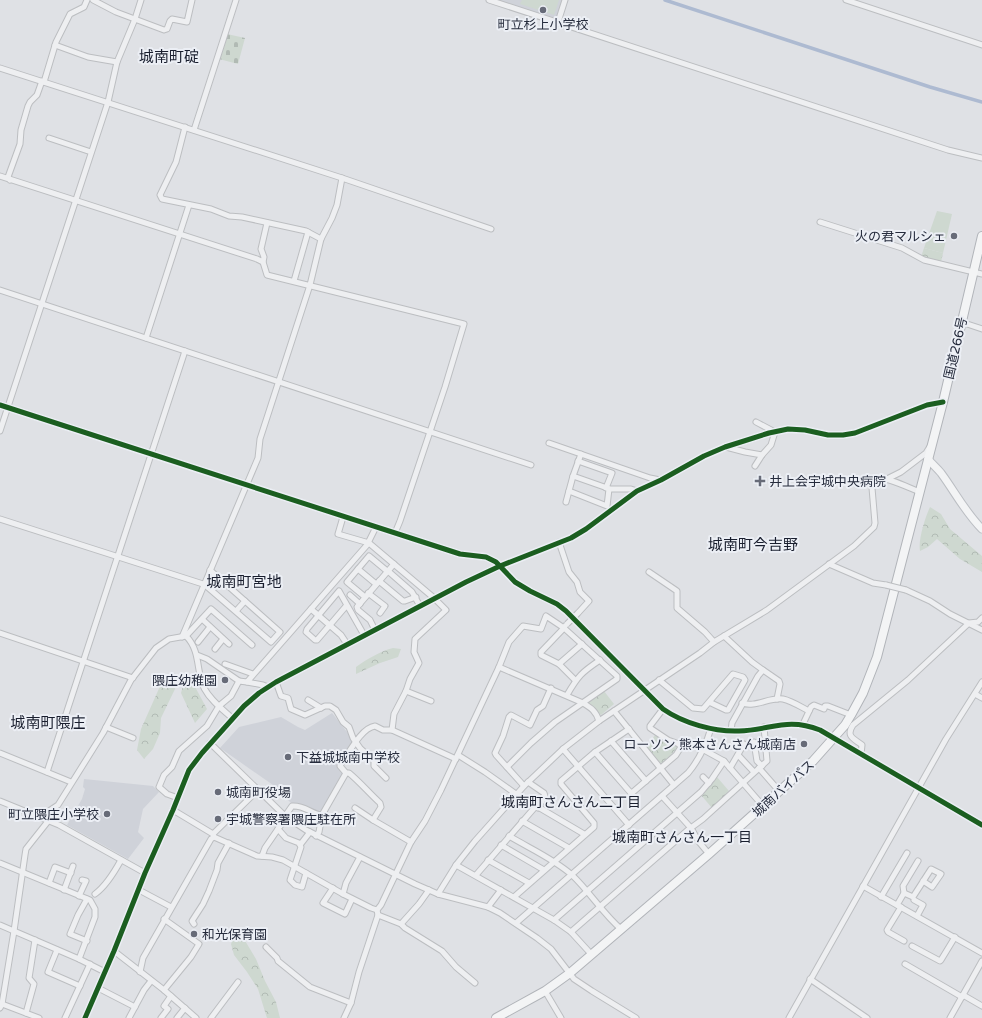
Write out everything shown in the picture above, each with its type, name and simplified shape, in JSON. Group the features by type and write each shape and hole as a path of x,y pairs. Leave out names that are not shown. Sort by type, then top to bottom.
{"highway":[{"name":"国道266号","path":"928,459 982,236"},
{"name":"城南バイパス","path":"496,1018 545,991 570,973 622,930 780,792 813,761 851,715 863,693 877,657 928,459"}],"main road":[{"path":"928,459 942,474 956,497 982,529"}],"street":[{"path":"10,180 8,177 20,144 28,106 37,95 43,82 55,44 70,14 84,7 87,0"},
{"path":"93,0 116,12 165,30 172,19 187,22 192,0"},
{"path":"0,431 108,102 117,62 135,19 141,0"},
{"path":"194,130 236,0"},
{"path":"489,0 948,150 982,158"},
{"path":"558,22 565,0"},
{"path":"846,0 982,45"},
{"path":"55,44 88,57 117,62"},
{"path":"0,68 342,178 491,229"},
{"path":"185,127 176,162 160,198 211,209 229,216 242,217 308,232 321,239"},
{"path":"49,138 91,152"},
{"path":"0,176 263,262"},
{"path":"184,637 204,584 258,458 260,439 310,285 321,239 337,205 342,178"},
{"path":"146,338 189,205"},
{"path":"820,222 902,248 924,260 982,274"},
{"path":"267,223 261,250 264,257 263,262 267,275 464,324 430,433 395,533"},
{"path":"294,281 308,232"},
{"path":"0,290 430,433 531,465"},
{"path":"961,322 982,329"},
{"path":"47,772 185,351"},
{"path":"85,1018 114,952 145,873 189,770 210,743 250,699 276,682 434,598 500,566 571,538 586,529 637,491 661,480 704,456 725,447 788,429 805,430 828,435 855,433 927,405 943,402"},
{"path":"0,405 460,554 486,557 496,562 515,582 557,604 574,618 663,709 686,722 731,731 740,731 783,724 803,724 820,730 982,825"},
{"path":"756,422 775,432"},
{"path":"755,466 762,455 772,445 775,432"},
{"path":"549,443 650,478 661,480"},
{"path":"887,479 901,472 926,453 932,444"},
{"path":"725,447 762,455"},
{"path":"566,502 581,454"},
{"path":"569,491 607,506 608,488 612,473 578,461"},
{"path":"573,476 608,488 631,489 637,491"},
{"path":"438,894 456,865 475,841 516,794 563,749 614,711 714,642 767,610 854,546 874,527 875,520 872,488 877,481 887,479 920,492"},
{"path":"343,516 338,534 369,543 446,610 415,639 414,652 419,664 410,679 406,691 394,714 392,730"},
{"path":"0,519 118,558 204,584 271,642 280,632 210,570"},
{"path":"247,682 369,543 376,527"},
{"path":"559,542 570,572 577,582 580,592 589,601 542,652 541,655 559,664 575,680"},
{"path":"380,612 385,606 347,582 369,556 408,588 416,597 420,606"},
{"path":"375,630 370,620 358,610 357,607 394,564"},
{"path":"829,564 873,583 906,590 930,601 950,614 982,630"},
{"path":"358,569 403,601 416,597"},
{"path":"649,572 677,591 677,608 705,632 714,642"},
{"path":"347,605 317,640 306,632 339,591 347,605 364,635"},
{"path":"350,595 360,604"},
{"path":"236,611 245,601"},
{"path":"184,637 211,609 252,645"},
{"path":"311,609 341,635 347,644"},
{"path":"344,1018 351,1003 378,912 412,842 457,757 509,642 523,626 541,629 546,616 566,626 582,644 617,676 617,679 555,722 507,767"},
{"path":"861,754 862,745 851,736 853,724 908,680 969,623 978,622 982,618"},
{"path":"202,619 229,644"},
{"path":"198,642 210,627"},
{"path":"0,634 133,678"},
{"path":"724,636 752,662 779,681 780,684 777,699"},
{"path":"39,1018 1,1006 26,849 47,819 46,813 58,805 106,727 133,678 156,648 169,638 184,637 192,643 204,687 213,702 232,718"},
{"path":"215,649 223,638"},
{"path":"559,664 582,644"},
{"path":"196,655 207,659 239,681 268,687"},
{"path":"567,695 575,680 581,673 600,660"},
{"path":"225,664 253,674"},
{"path":"499,667 551,688 582,703 591,708 597,714 600,721"},
{"path":"233,677 237,668"},
{"path":"731,731 732,723 742,703 763,670"},
{"path":"659,680 693,708 703,709 709,702 733,674 743,677 745,680 728,710 709,702"},
{"path":"178,798 167,794 159,787 164,775 172,767 179,751 207,726 219,706 231,696 239,681"},
{"path":"276,682 281,696 288,698 291,709 305,715 330,706 336,710 343,722 349,727 356,742 374,761 374,766 386,778"},
{"path":"788,1018 946,738 982,682"},
{"path":"476,875 522,821 537,807 545,796 544,793 526,784 507,767 495,752 503,736 509,717 511,715 530,725 537,710 543,706 551,688"},
{"path":"406,691 432,701"},
{"path":"975,694 982,698"},
{"path":"742,703 754,704 777,699 784,700 809,711"},
{"path":"308,700 321,708"},
{"path":"803,724 811,706 814,705 824,709 825,706 828,706 851,715"},
{"path":"595,752 630,792 633,792 676,755 681,747 680,744 668,740 650,728 663,709"},
{"path":"614,711 674,785"},
{"path":"373,820 381,807 380,803 362,784 349,773 346,773 340,766 363,732 372,726 375,726 383,730 392,730 457,757 485,772 516,794 584,834"},
{"path":"106,727 133,738"},
{"path":"571,932 703,819 768,759 764,727"},
{"path":"516,923 688,773 696,764 704,750 711,728"},
{"path":"514,897 584,834 594,827 594,823 561,784 562,781 595,752 629,729"},
{"path":"611,741 646,781"},
{"path":"754,742 757,761 760,767 780,792"},
{"path":"210,743 286,816 316,836 438,894 488,907 516,923 551,950 574,978 636,1018"},
{"path":"730,768 744,744"},
{"path":"563,749 629,825"},
{"path":"704,750 724,761 763,806"},
{"path":"0,753 72,782"},
{"path":"738,755 754,772"},
{"path":"554,920 676,812 701,792 724,761"},
{"path":"316,836 319,832 322,815 346,773"},
{"path":"703,777 709,783"},
{"path":"140,972 143,958 211,839 258,790"},
{"path":"662,796 691,828 699,842 709,854"},
{"path":"0,802 59,824 145,873"},
{"path":"262,856 265,848 292,806 307,808 319,815 322,815"},
{"path":"355,808 412,842"},
{"path":"173,810 229,843 257,856 279,858 342,894 401,924 442,951 456,967 475,983"},
{"path":"522,821 569,848"},
{"path":"278,829 286,838 300,845"},
{"path":"306,873 302,887 295,885 290,880 300,845 310,832"},
{"path":"509,836 553,862 571,875 611,920 622,930"},
{"path":"194,924 192,921 209,891 218,863 229,843"},
{"path":"501,845 544,870"},
{"path":"882,897 907,853"},
{"path":"342,894 346,883 360,857"},
{"path":"96,894 101,890 121,860"},
{"path":"488,860 529,883"},
{"path":"904,941 888,932 888,930 904,892 903,886 918,861"},
{"path":"0,863 90,900 95,908 95,917 79,959"},
{"path":"456,865 554,920 571,932 592,955"},
{"path":"64,890 74,866"},
{"path":"49,883 56,867 71,873"},
{"path":"79,896 86,881 82,880"},
{"path":"904,892 913,898 923,881"},
{"path":"863,886 982,953"},
{"path":"333,888 323,903 345,914 352,899"},
{"path":"139,890 171,907"},
{"path":"401,924 429,890"},
{"path":"488,907 501,890"},
{"path":"86,941 70,934 78,915 88,899"},
{"path":"914,900 923,905 917,916"},
{"path":"164,919 199,944 191,957 164,990"},
{"path":"0,925 79,959 105,972"},
{"path":"912,946 940,961 955,937"},
{"path":"26,1013 34,984 29,978 35,940"},
{"path":"266,947 278,961 310,987 351,1003"},
{"path":"57,950 48,972 80,986"},
{"path":"114,952 164,990 196,1018"},
{"path":"950,1018 982,961"},
{"path":"65,1018 90,964"},
{"path":"905,964 982,1006"},
{"path":"810,979 867,1018"},
{"path":"129,1018 144,990 151,981"},
{"path":"211,1018 238,982"},
{"path":"98,988 135,1007"},
{"path":"545,991 561,1018"},
{"path":"161,1018 168,1009 164,1006 171,996"},
{"path":"177,1018 185,1008"}],"shaded area":[{"name":"町立杉上小学校","path":"497,0 562,0 556,19"},
{"name":"下益城城南中学校","path":"332,713 355,742 338,765 343,773 322,812 297,803 292,804 273,785 220,748 239,727 281,717 305,730"},
{"name":"町立隈庄小学校","path":"84,779 153,786 159,792 143,809 138,832 144,838 128,859 67,825 82,799 85,789 83,787"}],"green space":[{"path":"522,0 559,0 554,15 520,4"},
{"path":"227,34 245,38 238,64 219,59"},
{"path":"937,211 952,214 943,253 924,248"},
{"path":"924,248 943,253 941,262 921,257"},
{"path":"930,507 941,514 950,529 982,556 982,572 960,559 937,539 928,547 920,551 921,535"},
{"path":"393,648 401,649 398,657 356,674 356,667 374,656"},
{"path":"187,672 207,709 195,723 181,693"},
{"path":"165,675 176,679 175,689 161,718 160,733 153,749 144,759 137,750 141,729"},
{"path":"604,691 614,704 601,715 587,702"},
{"path":"655,735 677,746 670,756 660,765 645,749"},
{"path":"717,777 729,791 712,808 701,795"},
{"path":"234,936 244,939 256,959 276,1002 280,1018 267,1018 258,989 234,955 231,944"}],"waterway":[{"path":"665,0 930,87 982,102"}],"cycle path":[{"path":"85,1018 189,770 202,753 244,706 259,693 276,682 466,582 500,566 571,538 586,529 637,491 661,480 704,456 725,447 769,433 788,429 805,430 828,435 855,433 927,405 943,402"},
{"path":"0,405 460,554 486,557 496,562 515,582 557,604 566,611 663,709 671,714 699,726 719,730 739,731 788,724 808,726 820,730 982,825"}],"place":[{"name":"町立杉上小学校","path":"543,10"},
{"name":"火の君マルシェ","path":"954,236"},
{"name":"井上会宇城中央病院","path":"760,481"},
{"name":"隈庄幼稚園","path":"225,680"},
{"name":"ローソン 熊本さんさん城南店","path":"804,744"},
{"name":"下益城城南中学校","path":"288,757"},
{"name":"城南町役場","path":"218,792"},
{"name":"町立隈庄小学校","path":"107,814"},
{"name":"宇城警察署隈庄駐在所","path":"218,819"},
{"name":"和光保育園","path":"194,934"}],"district":[{"name":"城南町碇","path":"169,57"},
{"name":"城南町今吉野","path":"753,545"},
{"name":"城南町宮地","path":"244,582"},
{"name":"城南町隈庄","path":"48,723"},
{"name":"城南町さんさん二丁目","path":"571,802"},
{"name":"城南町さんさん一丁目","path":"682,837"}]}
